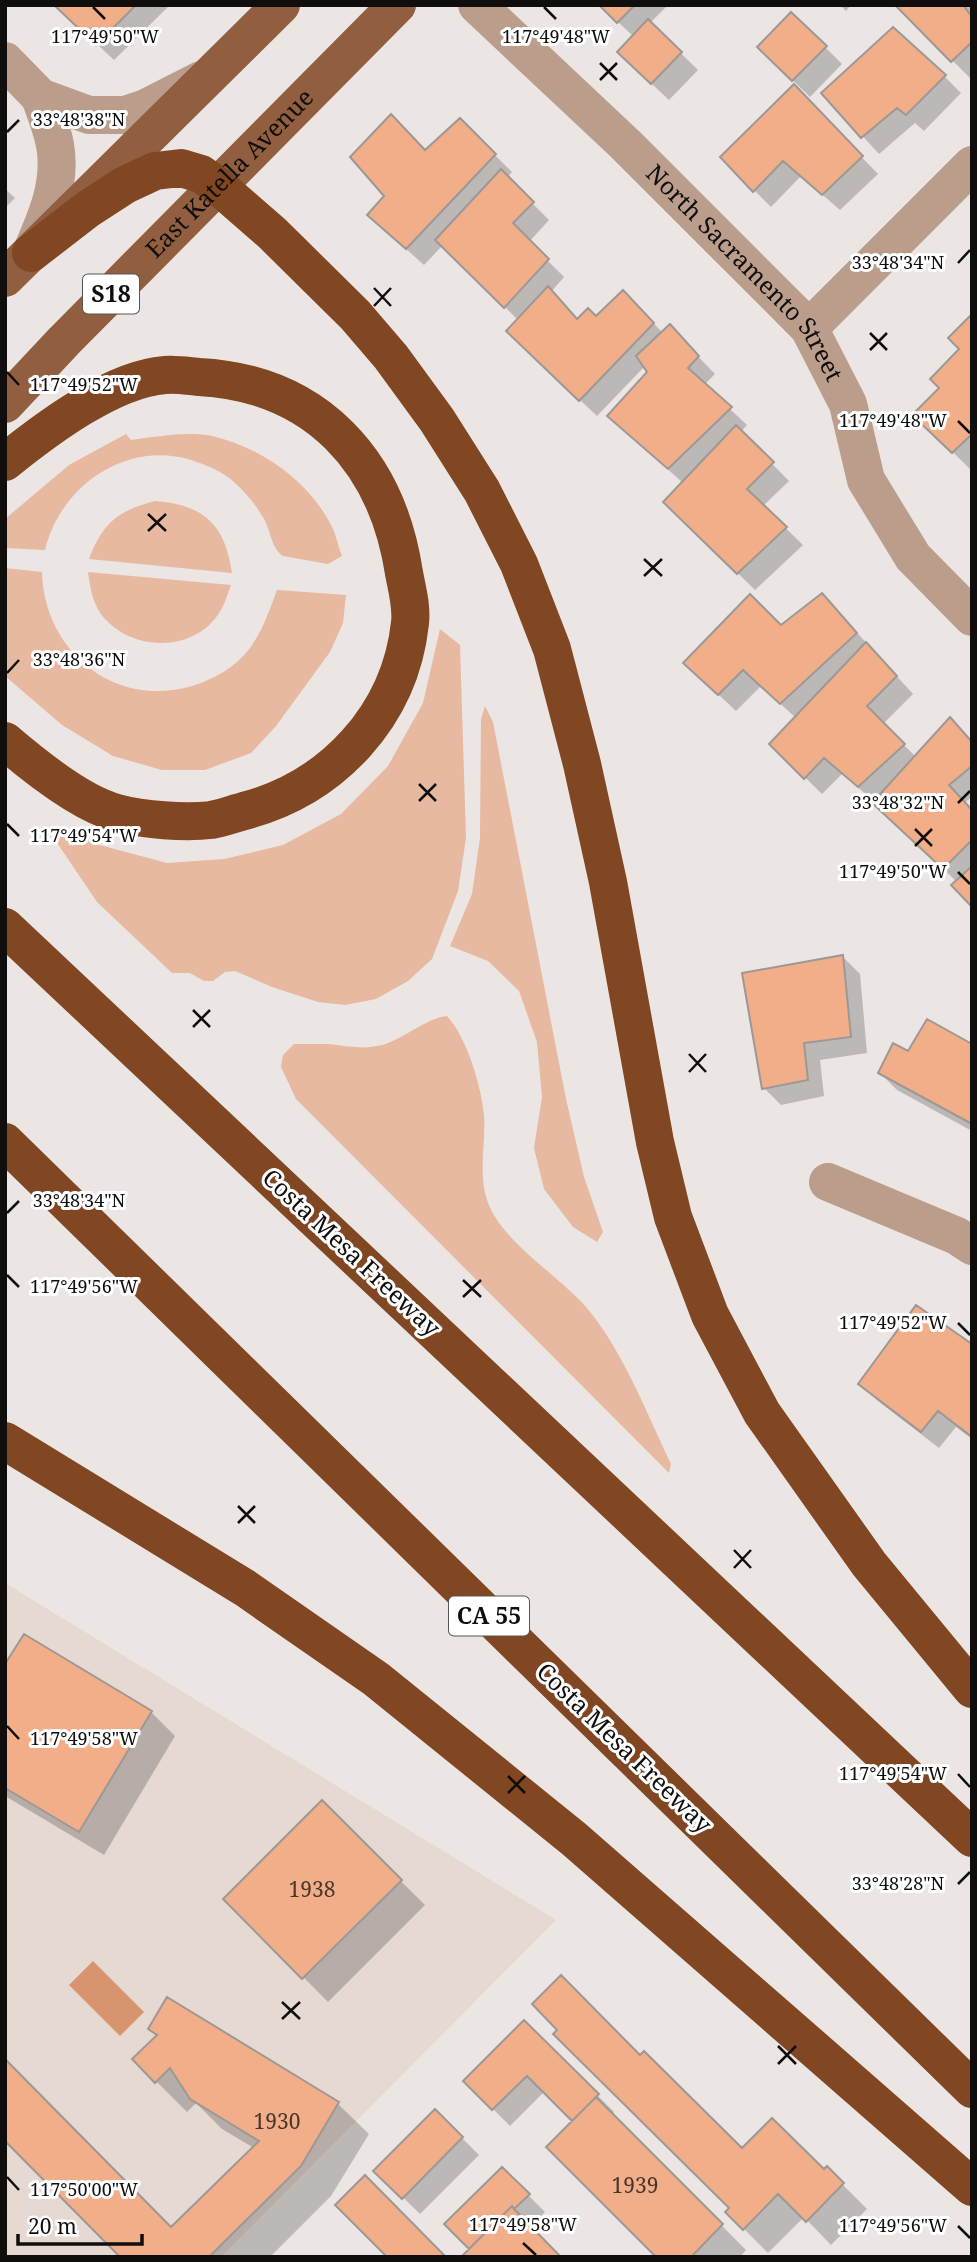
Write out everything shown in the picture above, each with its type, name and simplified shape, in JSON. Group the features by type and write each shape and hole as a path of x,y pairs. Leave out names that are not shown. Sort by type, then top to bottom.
{"highway":[{"path":"18,265 88,209 125,185 155,171 181,168 201,174 272,233 355,315 391,357 438,420 475,479 519,564 552,649 582,764 608,882 655,1142 673,1217 710,1315 762,1413 869,1564 972,1689"},
{"path":"5,462 80,408 130,384 165,375 223,378 268,390 316,414 346,440 370,472 391,514 402,549 410,621 395,684 369,729 338,762 300,790 258,807 211,820 167,820 116,813 58,782 5,741"},
{"name":"Costa Mesa Freeway","path":"5,928 972,1838"},
{"name":"Costa Mesa Freeway","path":"5,1142 972,2089"},
{"path":"5,1441 245,1588 376,1679 574,1839 972,2187"}],"main road":[{"path":"18,265 281,5"},
{"name":"East Katella Avenue","path":"5,404 397,5"}],"street":[{"name":"North Sacramento Street","path":"477,5 625,144 809,328 848,404 866,480 913,556 972,617"},
{"path":"5,61 40,97 89,115 125,115 146,108 209,76"},
{"path":"18,265 48,215 57,168 55,146 40,97"},
{"path":"809,328 972,165"},
{"path":"828,1182 957,1236 972,1246"}],"shaded area":[{"path":"126,434 131,440 182,434 212,436 248,448 265,457 296,480 321,509 333,529 342,556 328,564 283,556 276,549 258,509 234,482 202,464 166,456 142,457 120,463 99,474 80,489 65,507 53,527 45,550 5,548 5,519 69,465"},
{"path":"155,501 187,507 209,520 224,542 232,573 89,559 100,536 113,520 131,509"},
{"path":"5,568 42,572 46,601 55,626 70,649 88,667 111,681 136,689 163,691 192,686 231,667 255,641 277,590 346,595 343,623 330,652 276,726 251,753 205,770 162,770 113,756 62,725 5,676"},
{"path":"88,572 231,585 223,606 213,621 200,632 184,640 150,642 117,630 104,618 95,602"},
{"path":"440,629 460,645 466,838 458,891 432,959 408,981 376,999 345,1005 318,1002 235,971 225,972 213,981 204,981 190,973 172,973 97,902 45,825 96,844 167,863 224,859 283,845 341,814 388,766 423,703"},
{"path":"485,706 493,722 566,1099 584,1177 603,1232 597,1242 573,1227 544,1189 534,1148 542,1097 537,1042 519,991 488,961 450,946 472,894 480,838 481,719"},
{"path":"447,1016 467,1049 480,1090 484,1115 484,1189 494,1216 519,1245 579,1300 604,1330 635,1387 671,1464 669,1473 296,1099 281,1067 283,1055 294,1044 375,1046"},
{"path":"5,1583 556,1920 221,2257 5,2257"},
{"path":"93,1961 144,2012 120,2036 69,1985"}],"building":[{"path":"54,5 136,5 96,45"},
{"path":"599,5 635,5 617,23"},
{"path":"895,5 963,5 972,17 972,42 951,62"},
{"path":"791,12 827,46 792,81 757,47"},
{"path":"648,19 682,52 651,84 617,52"},
{"path":"893,27 946,75 906,115 897,108 861,138 821,93"},
{"path":"794,84 863,156 822,195 783,161 753,192 720,157"},
{"path":"391,114 425,150 460,118 496,154 406,249 367,215 384,196 350,157"},
{"path":"501,169 534,202 513,223 549,259 504,308 435,240"},
{"path":"548,286 577,319 588,308 596,316 623,290 654,323 579,401 506,331"},
{"path":"972,314 972,434 952,453 912,415 939,388 930,379 959,349 948,338"},
{"path":"670,324 699,356 688,368 732,407 668,469 607,416 647,372 636,356"},
{"path":"736,425 774,462 747,489 787,527 737,574 663,502"},
{"path":"822,593 857,633 780,704 743,670 718,695 683,663 750,594 781,625"},
{"path":"866,642 897,676 867,706 905,744 858,787 824,758 804,779 769,744"},
{"path":"950,717 972,742 972,766 949,785 972,810 972,840 943,869 872,803"},
{"path":"972,866 972,907 951,885"},
{"path":"843,955 851,1037 804,1043 808,1080 762,1089 742,973"},
{"path":"927,1019 972,1044 972,1124 878,1073 893,1043 908,1051"},
{"path":"916,1305 972,1344 972,1437 938,1411 921,1432 858,1384"},
{"path":"24,1634 152,1711 79,1832 5,1788 5,1664"},
{"path":"322,1800 402,1880 302,1979 223,1899"},
{"path":"561,1975 640,2055 644,2051 742,2148 772,2118 824,2169 827,2166 844,2183 806,2222 778,2194 743,2230 725,2212 729,2208 553,2034 557,2030 532,2004"},
{"path":"167,1997 339,2102 301,2166 209,2257 120,2257 5,2141 5,2059 171,2227 259,2141 190,2099 170,2068 155,2083 132,2059 157,2035 148,2029"},
{"path":"524,2020 599,2094 572,2121 527,2076 492,2110 463,2081"},
{"path":"596,2097 723,2224 691,2257 656,2257 546,2147"},
{"path":"435,2109 463,2137 402,2199 373,2171"},
{"path":"502,2167 530,2194 514,2209 512,2206 469,2249 444,2224"},
{"path":"365,2175 446,2257 387,2257 335,2205"},
{"path":"512,2206 514,2209 561,2257 462,2256"}]}
